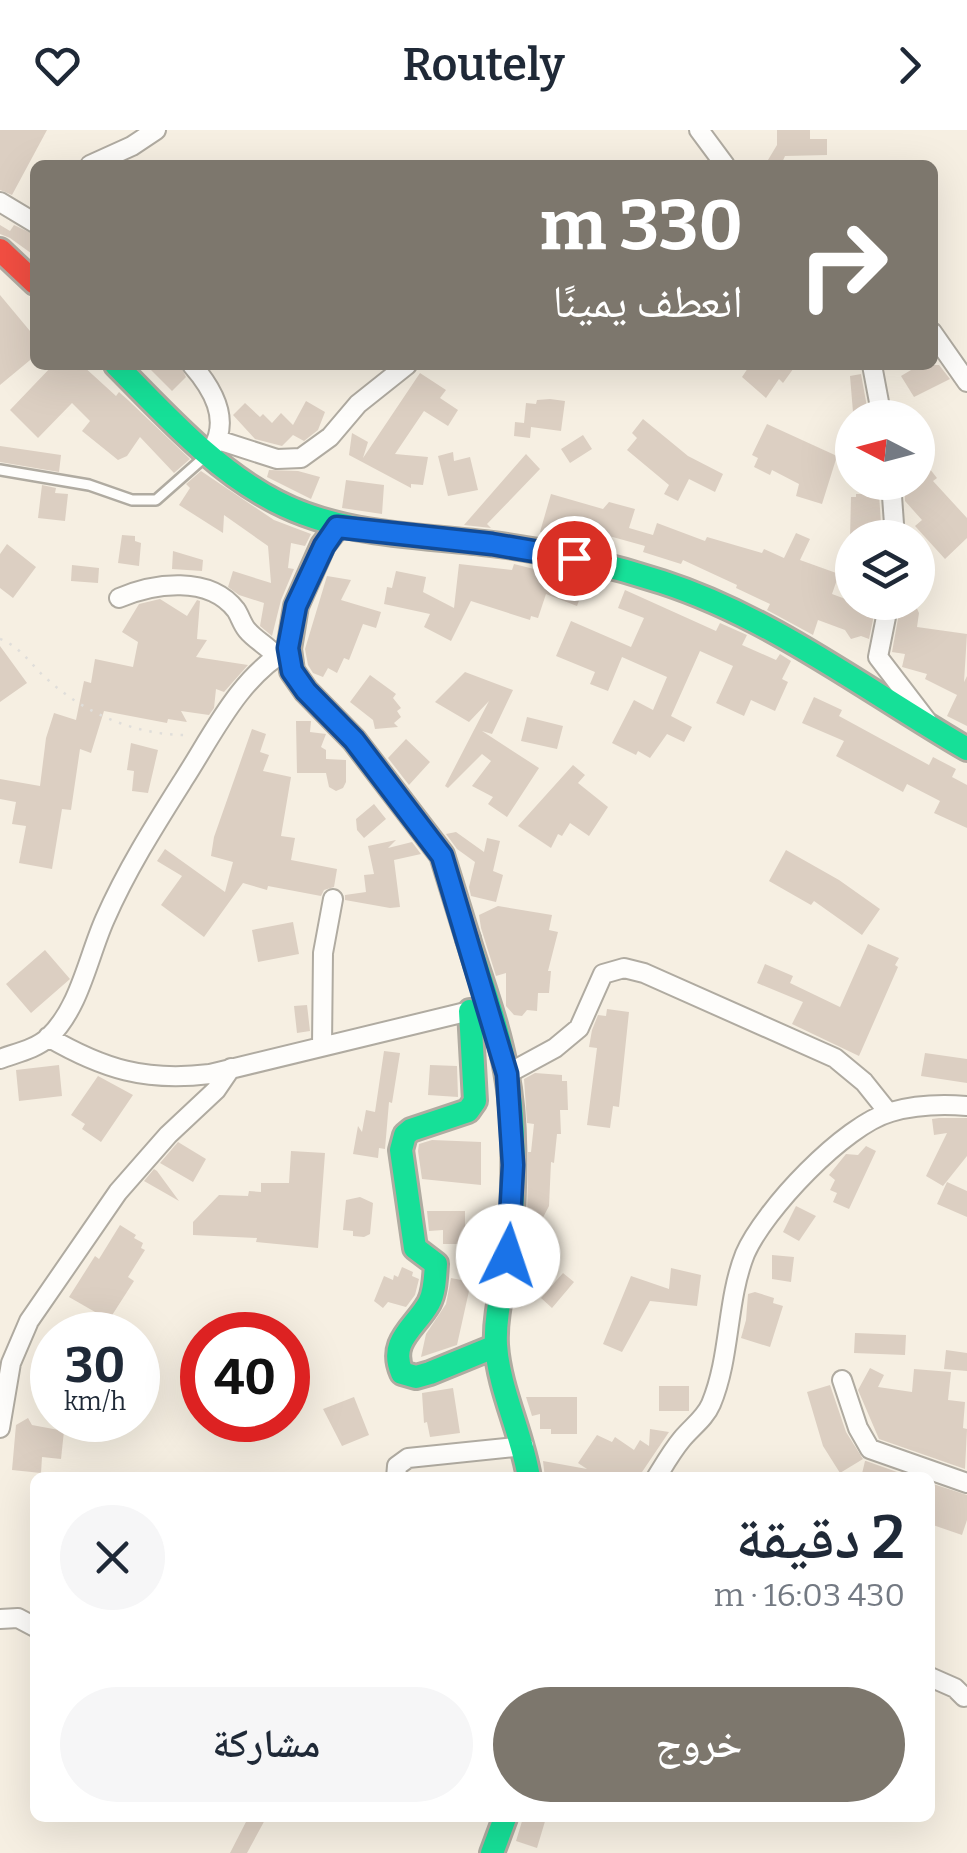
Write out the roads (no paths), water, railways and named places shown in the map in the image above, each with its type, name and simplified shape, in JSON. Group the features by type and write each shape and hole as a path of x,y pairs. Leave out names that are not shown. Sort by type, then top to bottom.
{"street":[{"path":"101,160 156,130"},
{"path":"699,130 721,160"},
{"path":"0,202 30,221"},
{"path":"0,250 30,278"},
{"path":"938,341 967,382"},
{"path":"122,370 213,447 226,470 278,502 337,527 574,558 663,582 736,609 967,749"},
{"path":"196,370 213,391 221,420 213,447"},
{"path":"213,447 276,459 302,458 330,436 358,404 401,370"},
{"path":"873,370 879,400"},
{"path":"0,1060 28,1050 48,1037 74,998 102,925 142,844 234,700 282,652 307,578 337,527"},
{"path":"119,598 170,584 197,588 236,610 248,632 282,652 306,691 354,740 442,856 479,1009 507,1074 513,1165 511,1234 506,1279 496,1313 496,1346 500,1372 524,1446 527,1472"},
{"path":"885,620 878,657 932,730"},
{"path":"322,1046 323,954 333,899"},
{"path":"507,1074 555,1048 579,1028 603,974 624,968 767,1025 834,1058 864,1082 888,1112"},
{"path":"48,1037 78,1055 142,1076 173,1078 231,1068 479,1009"},
{"path":"479,1009 475,1101 468,1111 411,1130 405,1135 401,1150 415,1248 436,1264 428,1304 405,1331 398,1349 398,1366 402,1372 416,1376 496,1346"},
{"path":"0,1428 12,1363 29,1321 118,1192 168,1135 216,1090 231,1068"},
{"path":"660,1472 680,1441 706,1414 724,1364 746,1252 794,1183 842,1141 888,1112 943,1104 967,1106"},
{"path":"842,1380 858,1428 870,1449 934,1472"},
{"path":"396,1472 397,1466 408,1458 524,1446"},
{"path":"935,1472 967,1484"},
{"path":"0,1620 18,1618 30,1624"},
{"path":"935,1679 964,1697"},
{"path":"492,1853 504,1822"}],"lane":[{"path":"0,470 89,485 132,500 156,500 213,447"}]}
